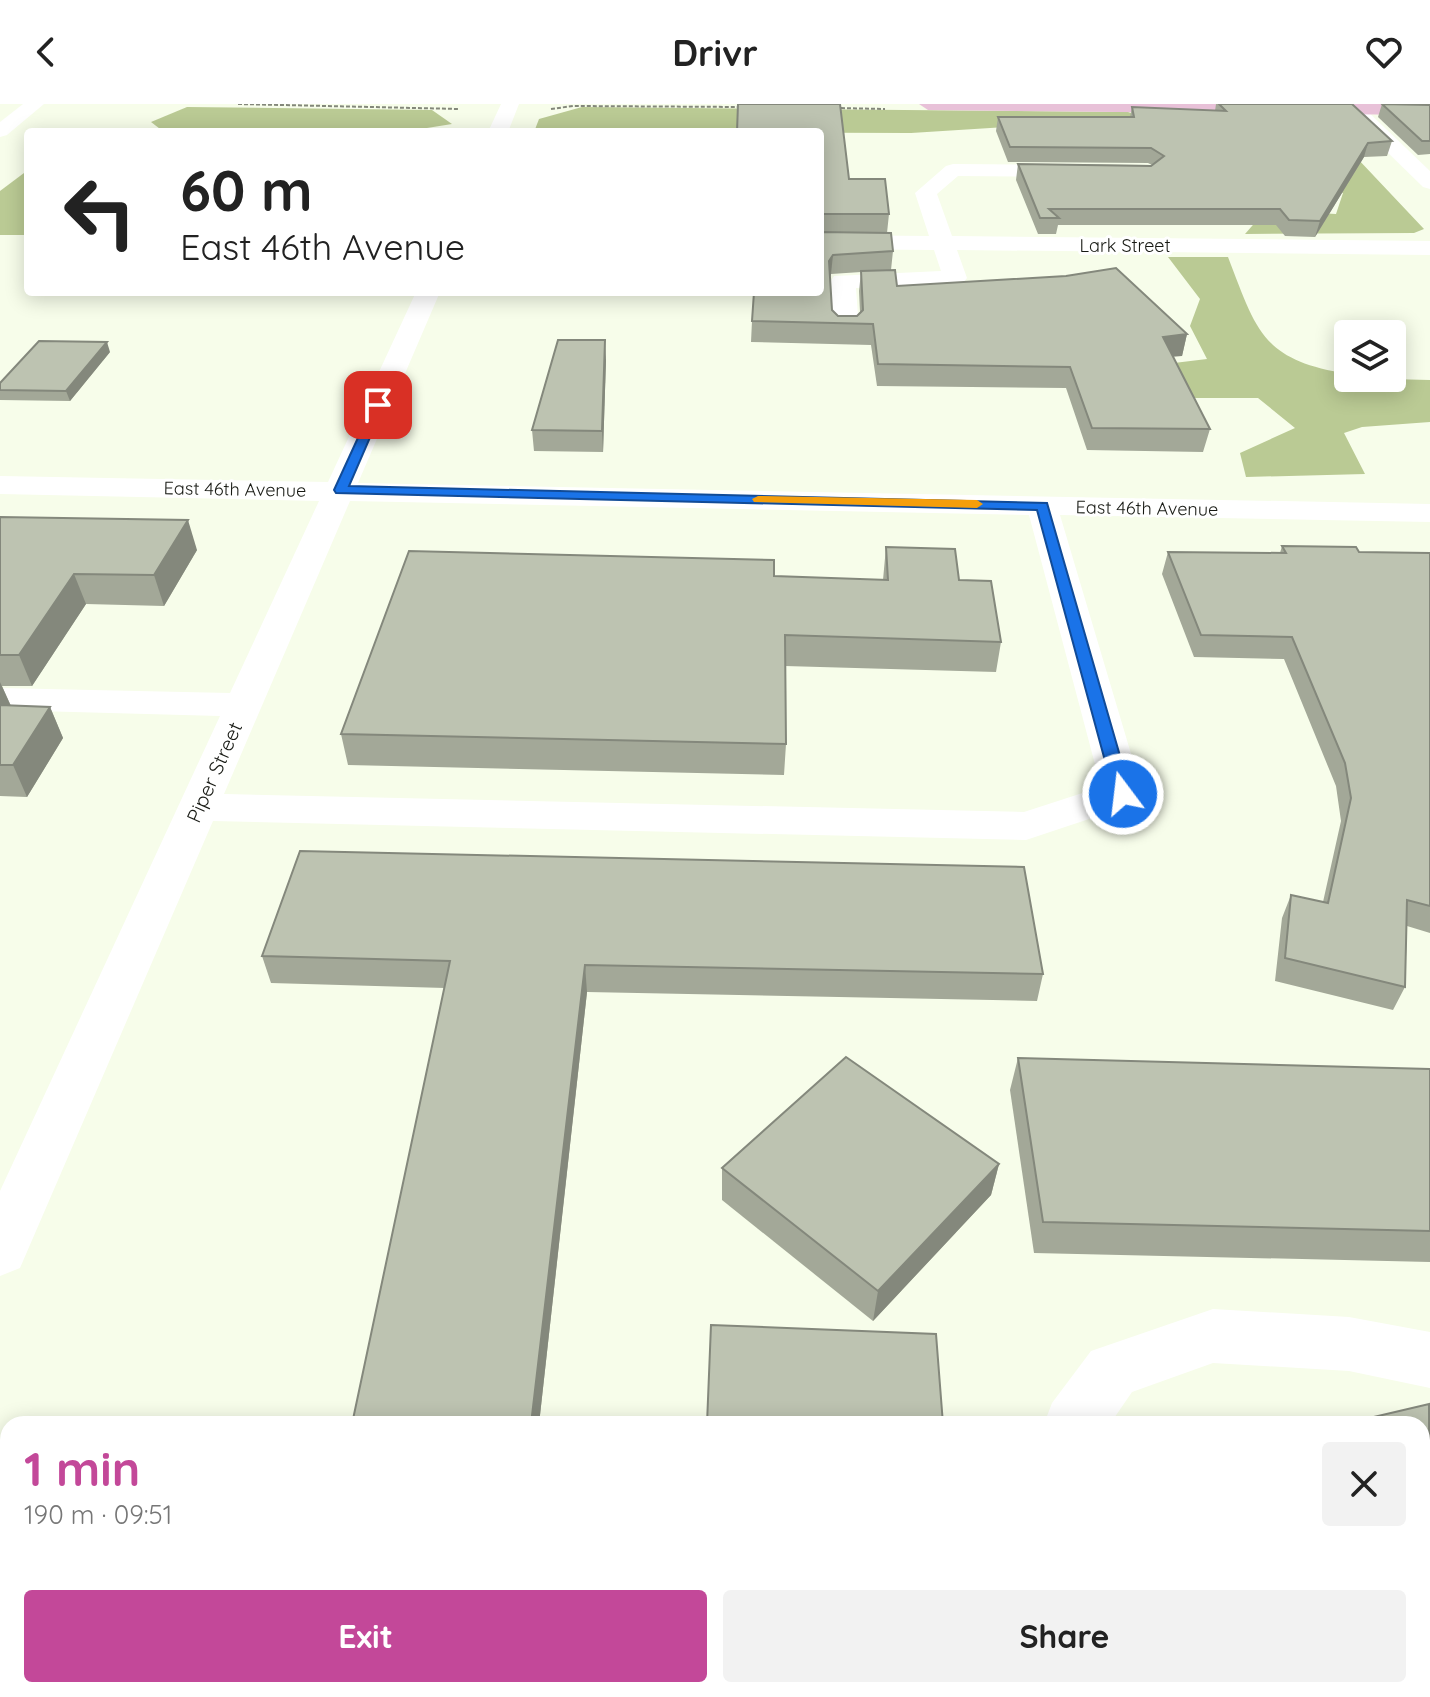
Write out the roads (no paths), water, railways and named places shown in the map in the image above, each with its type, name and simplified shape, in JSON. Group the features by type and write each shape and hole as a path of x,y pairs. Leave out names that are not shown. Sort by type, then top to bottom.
{"main road":[{"path":"928,104 1430,109"}],"street":[{"path":"500,128 510,104"},
{"path":"0,110 31,107"},
{"path":"0,131 31,107"},
{"path":"1353,108 1430,183"},
{"path":"955,278 926,193 953,170 1103,171"},
{"name":"Lark Street","path":"824,242 945,244 1138,256 1430,248"},
{"path":"846,329 843,281 955,278 983,282"},
{"name":"Piper Street","path":"0,1251 426,296"},
{"name":"East 46th Avenue","path":"0,485 1430,513"},
{"path":"199,807 1026,826 1123,794 1042,506"},
{"path":"0,699 245,705"},
{"path":"1080,1416 1112,1371 1213,1336 1349,1344 1430,1360"}]}
